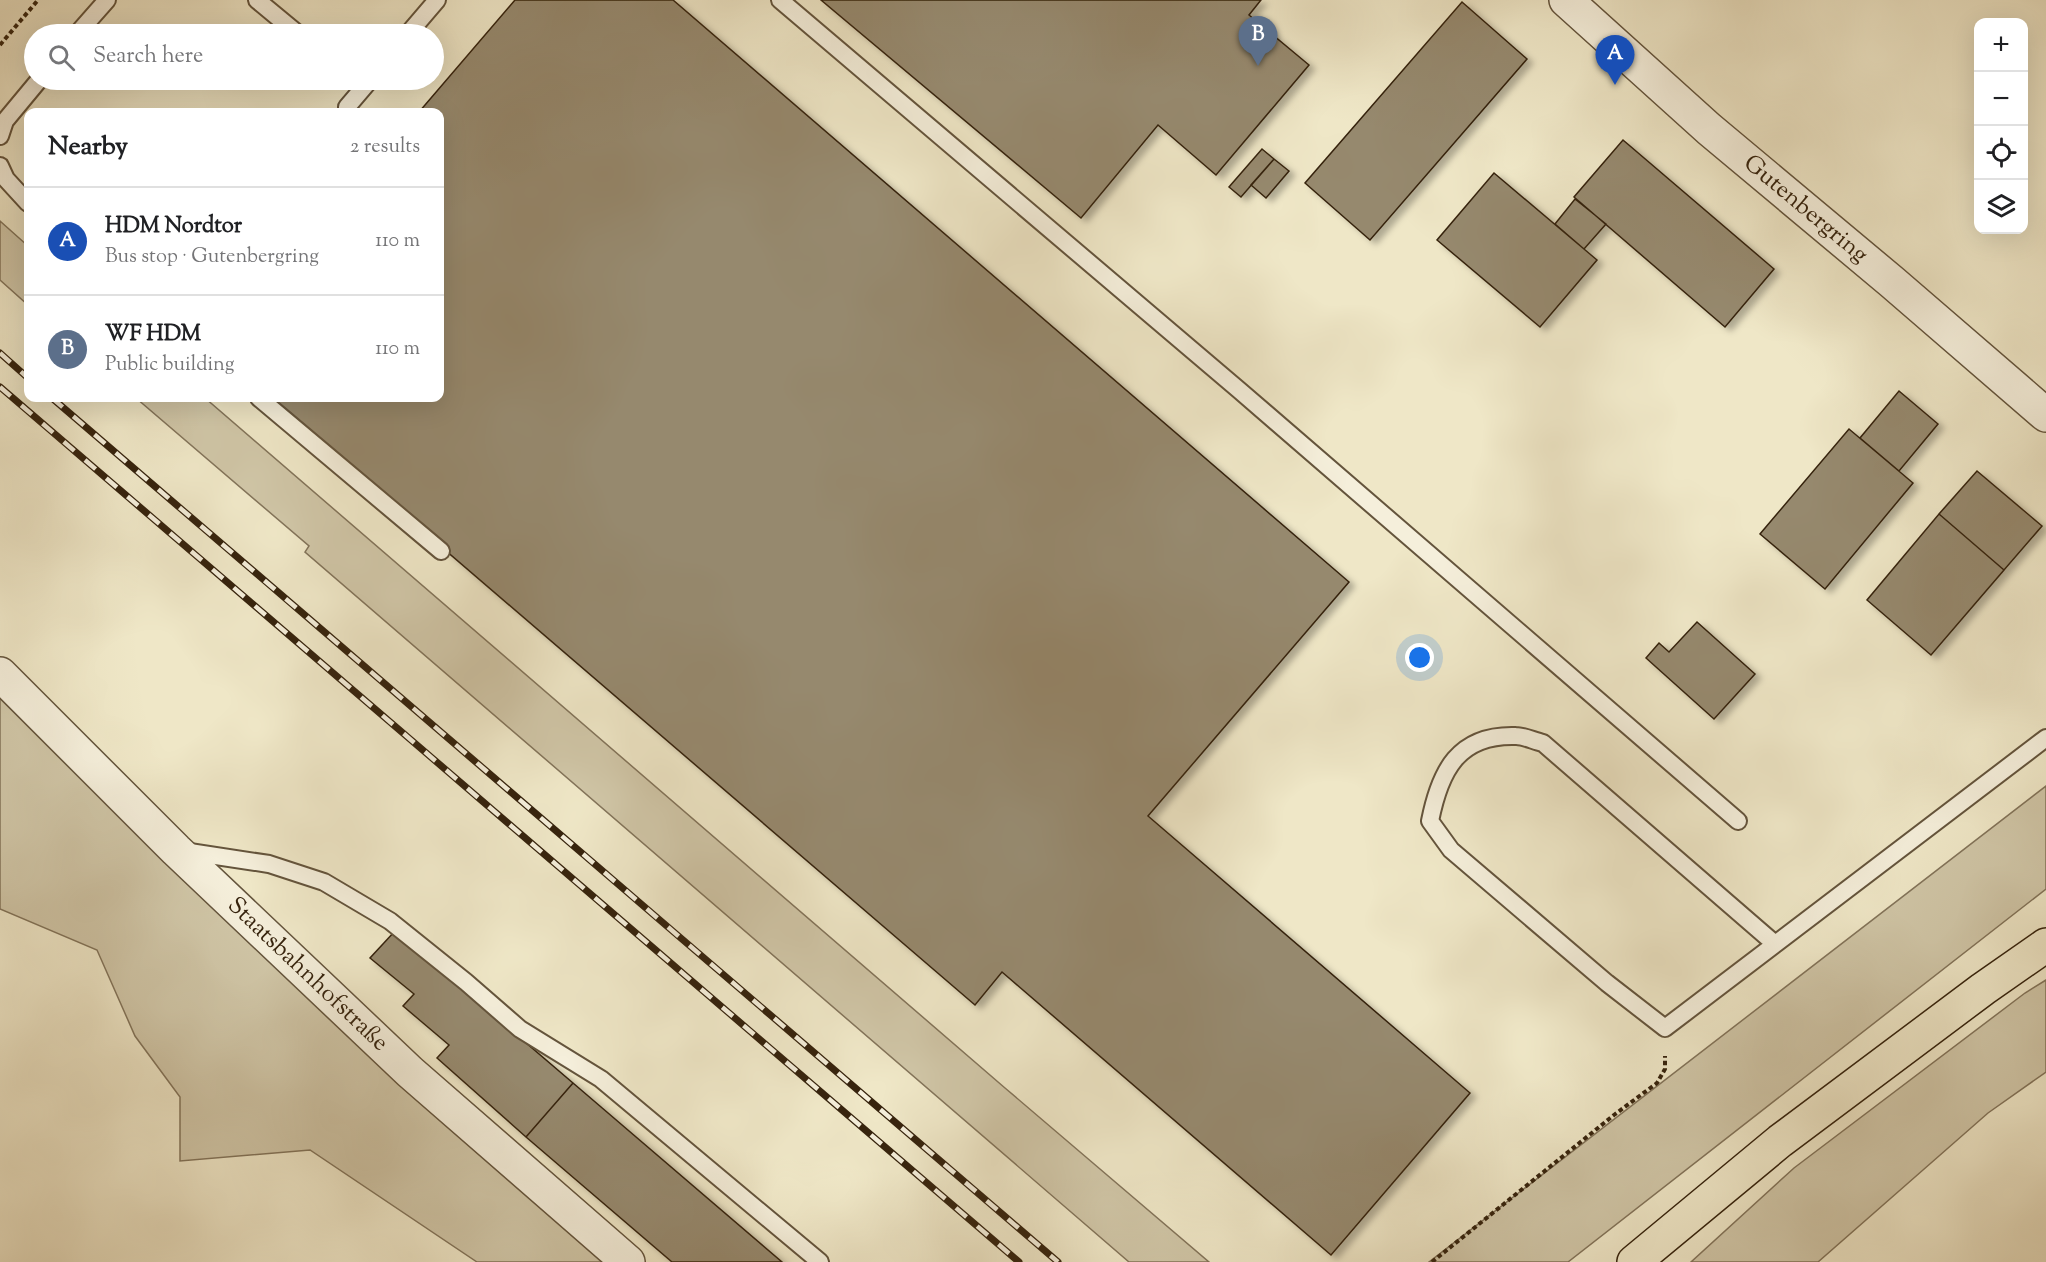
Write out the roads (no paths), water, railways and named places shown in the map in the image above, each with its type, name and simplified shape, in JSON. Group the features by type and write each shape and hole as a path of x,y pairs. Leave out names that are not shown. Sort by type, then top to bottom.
{"main road":[{"path":"1634,1262 1789,1134 1983,989 2046,945"}],"street":[{"name":"Gutenbergring","path":"1566,0 1709,129 2046,415"},
{"name":"Staatsbahnhofstraße","path":"0,674 176,850 410,1072 628,1262"}],"lane":[{"path":"86,24 107,0"},
{"path":"257,0 286,24"},
{"path":"417,24 437,0"},
{"path":"780,0 1239,390 1738,821"},
{"path":"0,136 5,122 31,90"},
{"path":"347,107 361,90"},
{"path":"0,166 6,178 24,198"},
{"path":"264,402 441,551"},
{"path":"1775,944 1543,743 1518,736 1490,738 1467,747 1449,764 1436,792 1430,821 1451,850 1607,983 1665,1028 2046,738"},
{"path":"176,850 269,864 324,882 390,921 520,1029 601,1079 820,1262"}],"railway":[{"path":"0,353 24,374"},
{"path":"0,387 1019,1262"},
{"path":"57,402 1058,1262"}],"place":[{"name":"WF HDM","path":"1258,66"},
{"name":"HDM Nordtor","path":"1615,85"}]}
